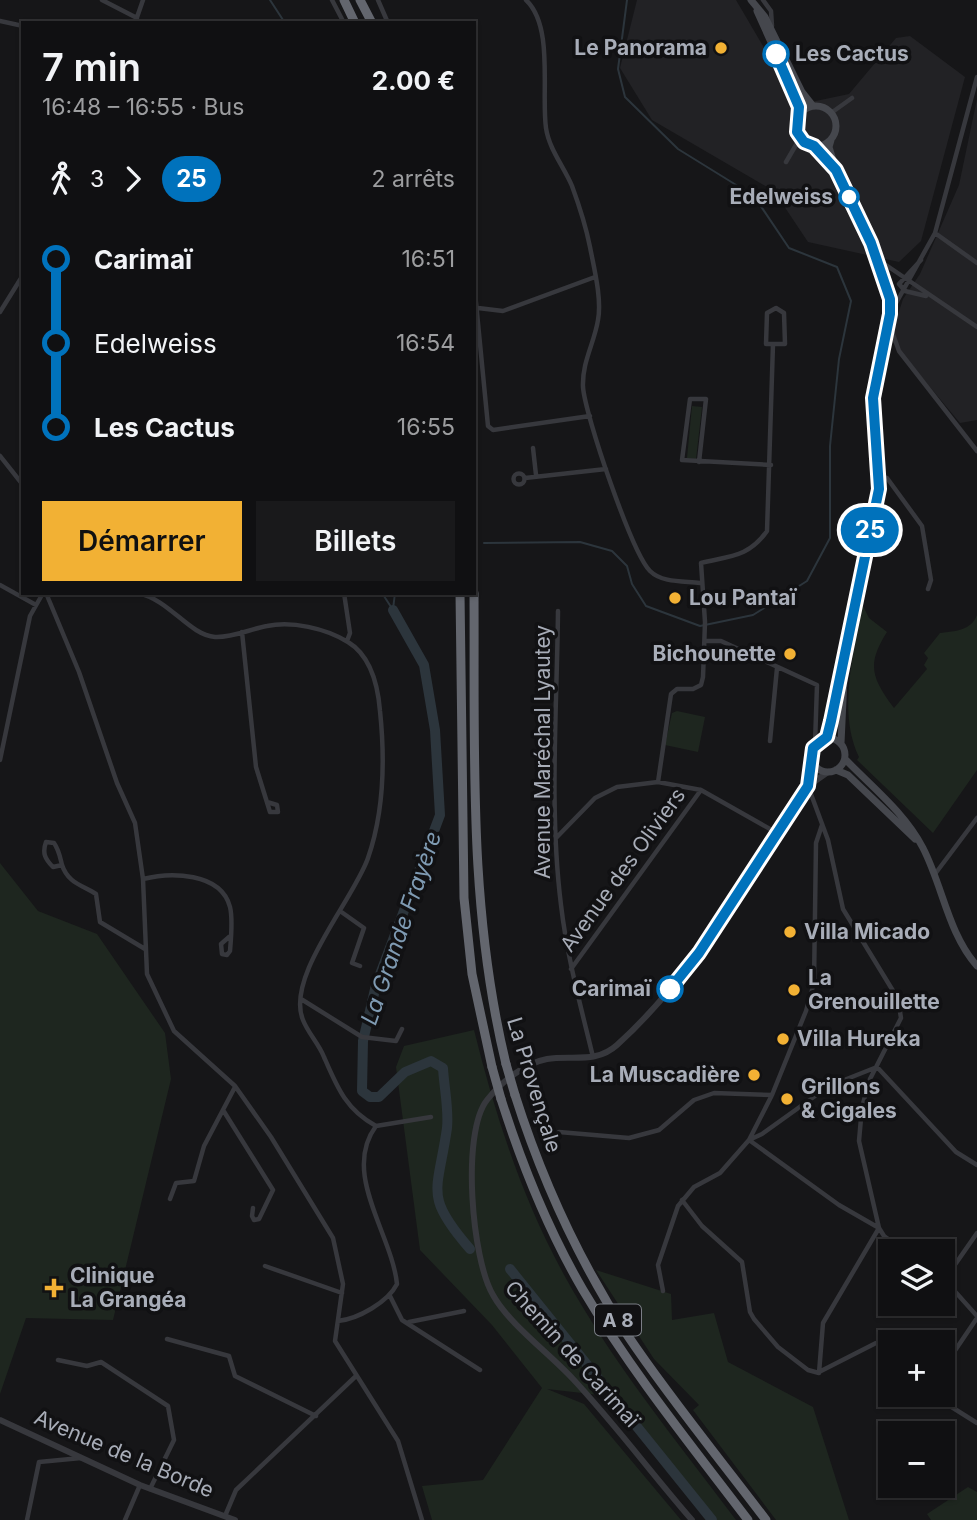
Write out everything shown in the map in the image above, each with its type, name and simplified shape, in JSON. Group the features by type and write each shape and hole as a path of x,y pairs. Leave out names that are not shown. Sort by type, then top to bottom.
{"highway":[{"path":"344,0 354,21"},
{"path":"360,0 371,21"},
{"name":"La Provençale","path":"460,595 464,898 472,974 501,1099 544,1215 582,1289 643,1381 748,1520"},
{"name":"La Provençale","path":"474,595 478,898 485,964 515,1095 553,1199 611,1309 666,1389 766,1520"}],"main road":[{"path":"754,3 772,31 805,97 813,107 831,113 836,124 829,147 836,170 879,260 890,299 890,317 873,398 878,475 876,506 827,737 815,744 812,760 818,768 848,775 923,847"},
{"path":"754,3 797,100 799,116 796,125 800,138 814,146 836,170"},
{"path":"799,116 813,107"},
{"path":"814,146 831,140"},
{"path":"845,657 841,743 845,760 909,824 923,847 958,940 977,965"},
{"path":"827,737 841,743"},
{"path":"832,771 845,760"}],"street":[{"path":"102,0 136,20 143,0"},
{"path":"332,0 343,21"},
{"path":"378,0 387,21"},
{"path":"526,0 533,6 539,25 546,83 546,127 572,186 590,246 595,277 599,318 585,361 583,388 590,416 606,469 648,570 660,578 700,583"},
{"path":"763,0 771,11 772,31"},
{"path":"0,21 21,26"},
{"path":"977,77 935,233 890,317 899,351 977,451"},
{"path":"831,113 852,98"},
{"path":"786,162 800,138"},
{"path":"935,233 977,263"},
{"path":"924,257 899,284 905,291 930,298"},
{"path":"879,260 904,276 930,298 977,327"},
{"path":"478,308 503,311 595,277"},
{"path":"0,312 21,278"},
{"path":"890,299 897,298 905,291"},
{"path":"476,295 488,426 493,430 590,416"},
{"path":"776,308 785,313 785,344 774,344 766,344 767,313 776,308"},
{"path":"658,782 671,694 677,689 693,689 701,685 705,622 700,583 701,563 744,553 756,547 767,531 774,344"},
{"path":"699,462 706,399 690,399 682,460 699,462 771,465"},
{"path":"533,448 536,475"},
{"path":"0,456 21,482"},
{"path":"525,478 606,469"},
{"path":"878,475 887,478 922,526 931,580 928,589"},
{"path":"0,585 36,605"},
{"path":"0,760 30,615 43,595"},
{"path":"45,595 74,660 117,783 135,823 143,879 148,974 174,1031 235,1086 320,1212 333,1238 343,1284 335,1341 398,1441 422,1520"},
{"path":"143,595 167,604 198,631 214,637 287,623 310,627 347,641 362,653 378,695 382,791 369,856 357,885 318,943 301,999 302,1020 322,1052 339,1093 353,1112 376,1126 431,1117"},
{"path":"345,595 350,633 347,641"},
{"name":"Avenue Maréchal Lyautey","path":"558,611 555,839 561,906 571,969 594,1058"},
{"path":"242,632 256,767 267,802"},
{"path":"705,641 721,641 817,685 815,744"},
{"path":"770,741 777,668"},
{"path":"812,760 808,786 828,840 842,909 898,999 901,1018 899,1027 864,1095 859,1141 879,1228 888,1239"},
{"path":"594,1058 618,1045 682,975 808,786 832,771"},
{"path":"555,839 595,798 617,787 658,782 701,790 777,833"},
{"name":"Avenue des Oliviers","path":"571,969 701,790"},
{"path":"934,874 977,818"},
{"path":"663,1291 658,1265 663,1244 682,1200 694,1187 720,1172 749,1140 772,1095 814,984 816,844 822,825"},
{"path":"62,865 53,867 46,860 43,850 46,842 54,844 59,850 62,865 71,880 96,894 100,922 146,949"},
{"path":"143,879 178,874 199,879 219,890 230,906 229,937"},
{"path":"340,911 364,928 352,963 359,966"},
{"path":"301,999 365,1038 396,1041 402,1029"},
{"name":"Chemin de Carimaï","path":"594,1058 553,1059 533,1063 503,1083 482,1108 475,1126 470,1155 484,1275 496,1300 575,1381 692,1520"},
{"path":"749,1140 762,1134 829,1086 877,1067"},
{"path":"877,1067 956,1152 977,1165"},
{"path":"170,1199 176,1183 194,1181 204,1146 235,1086"},
{"path":"559,1132 629,1138 659,1130 694,1100 713,1093 772,1095"},
{"path":"223,1110 273,1190 259,1219 254,1220 253,1209"},
{"path":"338,1321 347,1320 390,1296 397,1284 362,1167 368,1138 376,1126"},
{"path":"749,1140 839,1205 879,1228"},
{"path":"682,1200 702,1226 742,1262 746,1272 750,1312 754,1320 778,1347 808,1370 819,1373 876,1343"},
{"path":"819,1373 823,1323 879,1228"},
{"path":"955,1264 977,1233"},
{"path":"265,1266 342,1293"},
{"path":"955,1292 977,1317 955,1350"},
{"path":"390,1296 402,1320 480,1370"},
{"path":"408,1322 464,1311"},
{"path":"167,1339 229,1356 235,1376 316,1416"},
{"path":"58,1360 87,1366 100,1362 130,1384 168,1406 174,1440 150,1489"},
{"path":"225,1516 236,1490 356,1376"},
{"path":"952,1407 977,1423"},
{"name":"Avenue de la Borde","path":"0,1419 140,1485 235,1520"},
{"path":"27,1520 38,1462 82,1457"},
{"path":"125,1520 140,1485"}],"shaded area":[{"path":"637,0 736,0 763,46 792,106 849,94 896,38 910,36 965,77 921,241 899,262 808,242 774,191 652,120 620,68"},
{"path":"977,99 977,420 960,423 890,339 903,299 920,274 959,185"},
{"path":"692,406 702,407 696,459 687,458"},
{"path":"863,606 869,618 887,632 876,654 874,671 894,708 927,669 924,665 928,658 924,653 940,633 967,627 977,615 977,770 933,833 857,760 859,757 852,739 848,701 852,662"},
{"path":"677,711 705,717 698,752 665,745 672,713"},
{"path":"0,863 38,911 97,934 165,1033 171,1079 113,1320 26,1318 0,1394"},
{"path":"474,1030 511,1154 534,1214 563,1273 623,1369 736,1520 717,1520 617,1397 547,1389 584,1404 681,1520 432,1520 422,1486 483,1480 542,1388 492,1325 420,1250 396,1067 404,1046"},
{"path":"596,1270 671,1294 672,1320 714,1313 728,1362 813,1407 849,1520 776,1520 693,1410 699,1405 654,1359"},
{"path":"968,1487 977,1492 977,1520 931,1520 927,1514"}],"waterway":[{"path":"270,0 284,21"},
{"path":"484,543 580,542 612,551 627,566 632,584 646,606 700,626 753,615 807,581 830,538 830,446 839,359 851,301 837,267 789,248 754,196 678,149 625,97 618,69 627,0"},
{"path":"383,595 393,610"},
{"path":"393,609 395,595"},
{"name":"La Grande Frayère","path":"393,610 424,665 435,730 440,815 376,985 363,1041 362,1091 370,1097 379,1097 405,1072 431,1061 443,1068 447,1128 438,1192 445,1216 470,1249"},
{"name":"La Grande Frayère","path":"510,1269 712,1520"}],"bus line":[{"name":"25","path":"670,989 699,953 808,786 811,752 818,741 827,737 831,721 879,489 873,398 890,314 890,299 879,260 836,170 814,146 804,142 797,132 799,107 776,54"}],"place":[{"name":"Le Panorama","path":"721,48"},
{"name":"Les Cactus","path":"776,54"},
{"name":"Edelweiss","path":"849,197"},
{"name":"Lou Pantaï","path":"675,598"},
{"name":"Bichounette","path":"790,654"},
{"name":"Villa Micado","path":"790,932"},
{"name":"Carimaï","path":"670,989"},
{"name":"La Grenouillette","path":"794,990"},
{"name":"Villa Hureka","path":"783,1039"},
{"name":"La Muscadière","path":"754,1075"},
{"name":"Grillons & Cigales","path":"787,1099"},
{"name":"Clinique La Grangéa","path":"54,1288"}]}
